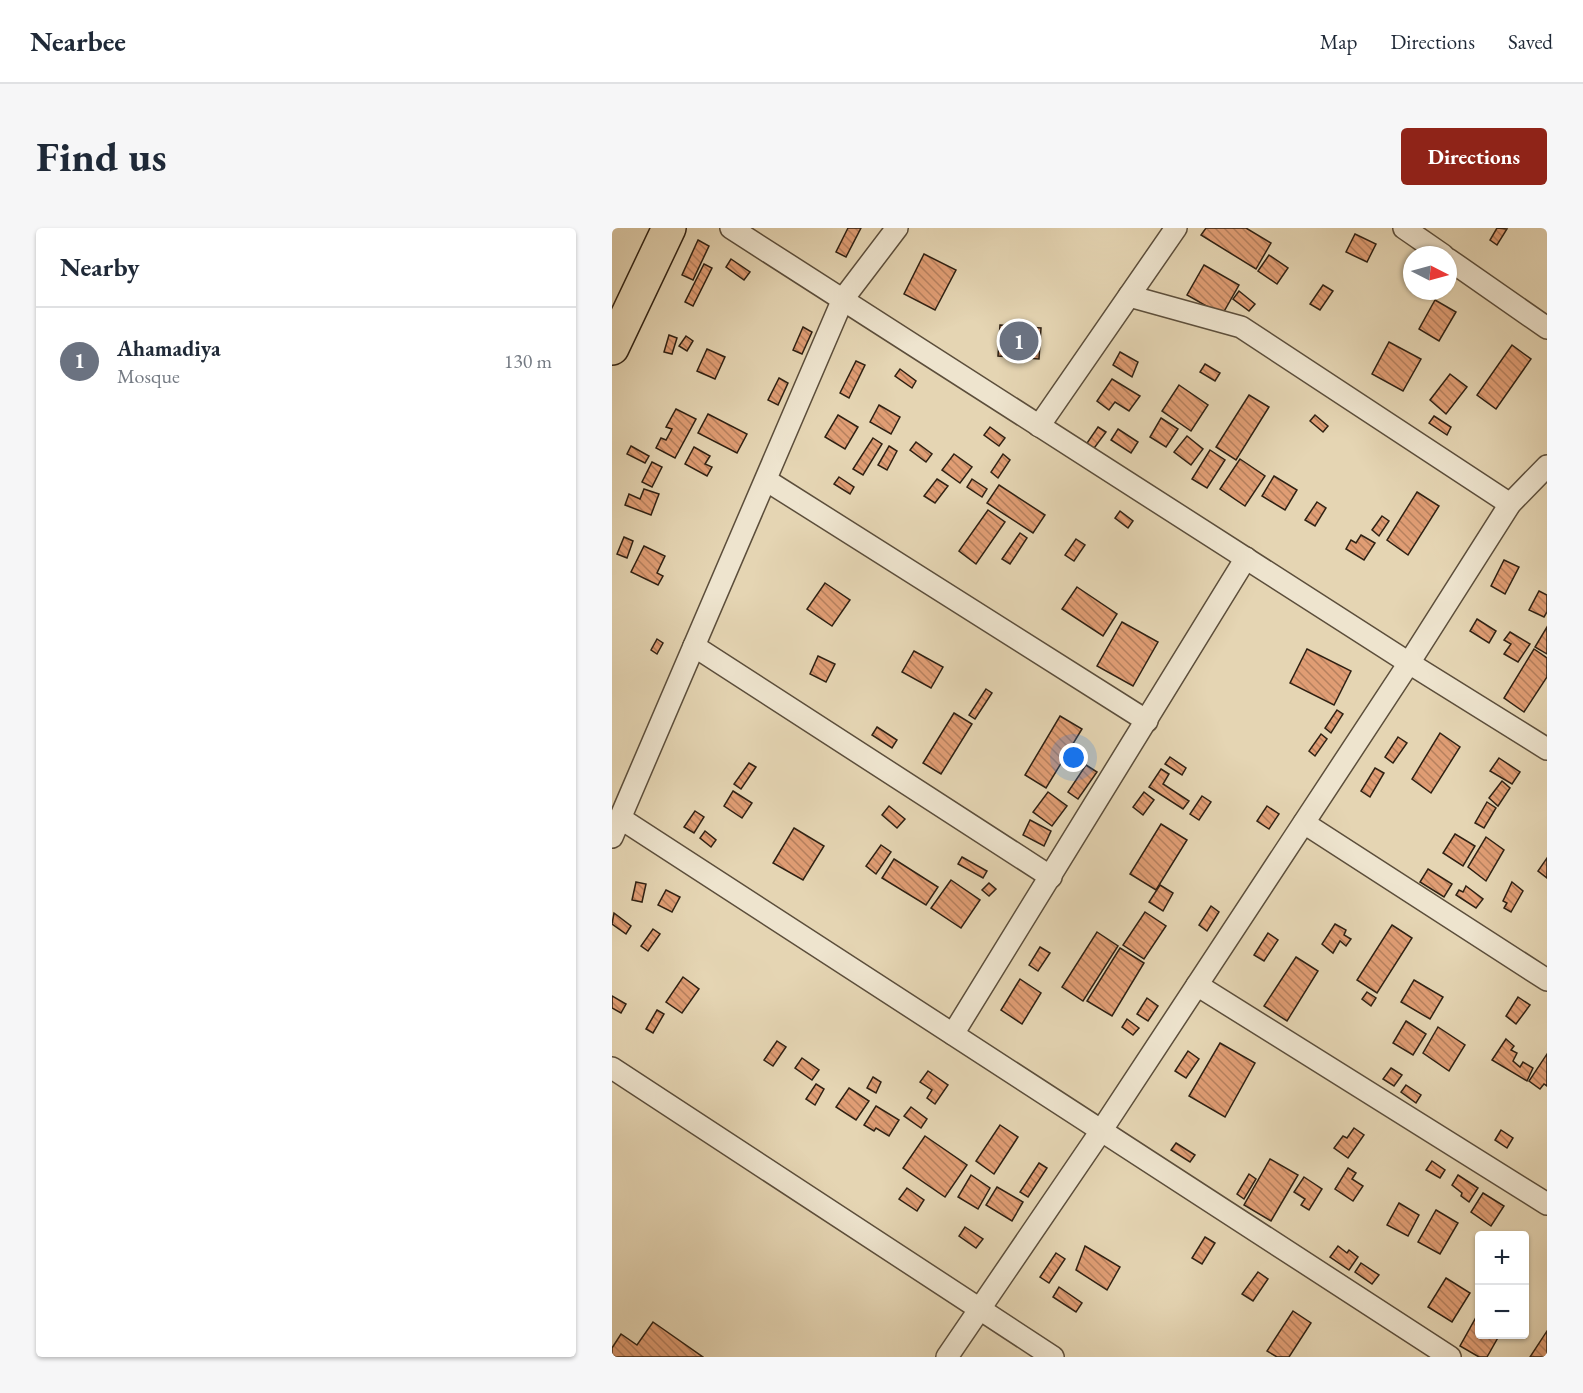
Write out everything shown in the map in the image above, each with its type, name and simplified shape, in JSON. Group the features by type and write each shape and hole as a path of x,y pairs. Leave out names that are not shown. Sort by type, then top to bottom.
{"main road":[{"path":"612,348 669,228"}],"street":[{"path":"732,228 1409,663 1547,749"},
{"path":"897,228 843,299 616,827 953,1034 1450,1357"},
{"path":"1040,426 1176,228"},
{"path":"1404,228 1430,246"},
{"path":"1457,265 1547,328"},
{"path":"1129,296 1241,327 1510,504"},
{"path":"947,1357 1101,1131 1409,663 1510,504 1547,466"},
{"path":"766,480 1146,721"},
{"path":"953,1034 1246,558"},
{"path":"694,646 1051,877"},
{"path":"1304,823 1547,980"},
{"path":"1197,985 1547,1204"},
{"path":"612,1068 1053,1357"}],"building":[{"path":"848,228 861,228 846,257 836,252"},
{"path":"1206,228 1246,228 1271,243 1256,269 1201,235"},
{"path":"1497,228 1507,229 1497,245 1490,240"},
{"path":"1355,234 1376,244 1367,262 1346,252"},
{"path":"698,240 709,246 693,280 682,275"},
{"path":"924,254 956,270 935,310 904,294"},
{"path":"1269,255 1288,268 1277,284 1258,271"},
{"path":"731,259 750,272 744,280 726,267"},
{"path":"704,264 712,268 693,306 685,302"},
{"path":"1204,265 1239,285 1222,315 1187,295"},
{"path":"1323,285 1333,291 1320,310 1310,304"},
{"path":"1239,291 1255,304 1249,311 1233,299"},
{"path":"1435,300 1456,312 1439,341 1419,329"},
{"path":"1000,325 1041,328 1039,359 998,356"},
{"path":"803,327 812,332 802,354 793,350"},
{"path":"669,335 677,338 672,354 664,352"},
{"path":"686,336 693,341 687,351 679,346"},
{"path":"1389,342 1421,359 1403,391 1372,374"},
{"path":"1512,345 1531,359 1496,409 1477,395"},
{"path":"707,349 725,357 715,379 697,371"},
{"path":"1120,352 1138,362 1132,377 1113,365"},
{"path":"856,361 865,365 849,398 840,393"},
{"path":"1205,364 1220,373 1215,381 1200,372"},
{"path":"900,369 916,381 912,388 895,376"},
{"path":"1450,374 1467,387 1446,414 1430,400"},
{"path":"779,378 788,383 778,405 768,400"},
{"path":"1112,379 1140,396 1129,411 1115,402 1109,410 1097,401"},
{"path":"1179,385 1208,405 1191,431 1162,411"},
{"path":"1249,395 1269,407 1236,460 1216,447"},
{"path":"879,405 900,417 891,434 870,422"},
{"path":"676,409 696,419 675,458 656,448 661,438 666,440 672,429 666,427"},
{"path":"708,414 747,434 737,453 698,433"},
{"path":"838,415 858,427 845,449 825,437"},
{"path":"1315,415 1328,426 1323,432 1310,421"},
{"path":"1434,416 1451,427 1447,435 1429,423"},
{"path":"1161,418 1178,429 1166,447 1150,437"},
{"path":"990,427 1005,438 999,446 984,435"},
{"path":"1098,427 1106,432 1092,451 1085,446"},
{"path":"1118,429 1138,442 1131,453 1111,440"},
{"path":"1187,436 1203,449 1191,465 1174,452"},
{"path":"873,438 882,444 863,475 853,469"},
{"path":"916,442 932,454 926,462 910,450"},
{"path":"631,446 649,456 645,463 627,454"},
{"path":"889,446 897,451 887,470 878,465"},
{"path":"694,447 710,456 705,464 712,467 707,476 685,464"},
{"path":"1210,450 1225,460 1207,488 1192,479"},
{"path":"954,454 972,467 960,483 942,470"},
{"path":"1003,454 1010,460 998,478 991,472"},
{"path":"1240,459 1265,476 1245,506 1220,489"},
{"path":"652,462 662,467 652,487 642,482"},
{"path":"1274,476 1297,490 1285,510 1262,496"},
{"path":"839,477 854,487 850,494 834,484"},
{"path":"937,479 948,486 935,503 924,496"},
{"path":"972,479 987,489 982,497 967,487"},
{"path":"999,485 1045,515 1033,533 987,503"},
{"path":"644,489 659,494 651,515 625,505 629,494 640,499"},
{"path":"1417,492 1439,506 1408,555 1387,540"},
{"path":"1317,502 1326,508 1315,526 1305,520"},
{"path":"988,510 1005,522 976,564 959,551"},
{"path":"1120,511 1133,521 1128,528 1115,518"},
{"path":"1382,516 1389,521 1379,536 1372,530"},
{"path":"1020,533 1027,538 1010,564 1002,559"},
{"path":"1361,535 1375,543 1364,560 1346,549 1351,540 1356,543"},
{"path":"624,537 633,541 627,558 617,554"},
{"path":"1076,539 1085,545 1074,561 1065,555"},
{"path":"644,546 665,556 657,573 663,576 658,585 631,572"},
{"path":"1504,560 1519,567 1505,594 1491,586"},
{"path":"825,583 850,600 832,626 807,609"},
{"path":"1077,587 1117,614 1103,636 1062,609"},
{"path":"1539,591 1547,595 1547,612 1544,617 1529,610"},
{"path":"1477,619 1496,631 1489,643 1470,631"},
{"path":"1122,622 1158,642 1133,686 1097,666"},
{"path":"1547,627 1547,654 1535,647"},
{"path":"1510,632 1530,644 1518,662 1504,654 1511,644 1504,640"},
{"path":"657,639 663,643 657,654 651,650"},
{"path":"1307,649 1351,671 1334,705 1290,683"},
{"path":"1534,649 1547,658 1547,677 1524,712 1504,698"},
{"path":"914,651 943,667 931,688 902,672"},
{"path":"818,656 835,664 826,682 810,674"},
{"path":"986,689 992,693 975,719 969,715"},
{"path":"1337,710 1343,714 1331,733 1325,728"},
{"path":"954,713 972,724 941,774 923,763"},
{"path":"1060,716 1082,729 1046,788 1025,775"},
{"path":"877,727 897,740 892,748 872,735"},
{"path":"1440,733 1460,747 1431,793 1412,779"},
{"path":"1321,734 1327,739 1315,756 1309,751"},
{"path":"1398,737 1407,743 1393,763 1385,757"},
{"path":"1170,757 1186,768 1182,775 1165,764"},
{"path":"1499,758 1520,772 1512,784 1490,771"},
{"path":"749,763 756,767 741,789 734,784"},
{"path":"1086,765 1097,772 1078,799 1068,792"},
{"path":"1375,768 1384,773 1370,797 1361,791"},
{"path":"1161,769 1169,774 1163,784 1189,801 1183,809 1149,787"},
{"path":"1502,781 1510,788 1498,806 1489,798"},
{"path":"733,791 752,803 742,818 724,806"},
{"path":"1048,792 1067,806 1052,826 1033,812"},
{"path":"1144,792 1154,800 1143,815 1133,807"},
{"path":"1202,796 1211,802 1199,820 1190,814"},
{"path":"1487,802 1496,808 1484,828 1475,823"},
{"path":"889,806 905,819 897,828 882,815"},
{"path":"1267,806 1279,814 1269,829 1257,821"},
{"path":"695,811 704,817 694,833 684,827"},
{"path":"1030,820 1051,831 1044,846 1023,835"},
{"path":"1161,824 1187,840 1156,890 1130,874"},
{"path":"794,828 824,846 803,880 773,863"},
{"path":"705,831 716,840 711,847 700,838"},
{"path":"1455,834 1475,846 1463,866 1443,853"},
{"path":"1486,837 1504,850 1486,881 1468,867"},
{"path":"881,845 891,852 876,874 866,866"},
{"path":"962,857 987,871 983,878 958,864"},
{"path":"1547,858 1547,878 1538,871"},
{"path":"894,859 938,887 926,905 882,878"},
{"path":"1428,869 1452,884 1444,897 1420,882"},
{"path":"951,880 980,900 961,928 931,908"},
{"path":"636,882 646,884 642,902 632,900"},
{"path":"1512,882 1523,891 1511,912 1504,908 1507,903 1503,901"},
{"path":"989,883 996,889 989,896 982,890"},
{"path":"1160,885 1173,893 1163,911 1149,902"},
{"path":"1466,886 1483,899 1476,908 1456,895 1459,890 1463,892"},
{"path":"666,890 680,897 672,912 658,905"},
{"path":"1211,906 1219,912 1207,931 1199,925"},
{"path":"1145,912 1166,926 1144,959 1123,945"},
{"path":"614,913 631,926 626,934 612,924"},
{"path":"1335,924 1346,930 1344,935 1351,939 1346,946 1340,941 1333,953 1322,944"},
{"path":"1392,925 1412,938 1377,993 1357,980"},
{"path":"653,929 660,934 648,951 641,946"},
{"path":"1097,932 1118,946 1083,1001 1062,987"},
{"path":"1268,933 1278,940 1264,961 1254,955"},
{"path":"1040,947 1050,953 1038,971 1029,965"},
{"path":"1120,948 1144,963 1112,1016 1087,1001"},
{"path":"1296,957 1318,971 1287,1021 1264,1006"},
{"path":"683,977 699,989 682,1013 666,1002"},
{"path":"1020,979 1041,993 1022,1024 1001,1010"},
{"path":"1414,980 1443,997 1430,1019 1401,1002"},
{"path":"1367,992 1376,998 1371,1006 1362,999"},
{"path":"612,996 626,1004 621,1013 612,1008"},
{"path":"1518,997 1530,1005 1516,1024 1506,1016"},
{"path":"1147,998 1158,1006 1148,1021 1137,1014"},
{"path":"657,1010 664,1014 653,1033 646,1029"},
{"path":"1127,1019 1139,1028 1133,1035 1122,1027"},
{"path":"1406,1021 1426,1034 1413,1055 1393,1043"},
{"path":"1438,1027 1465,1045 1449,1071 1423,1053"},
{"path":"1506,1039 1514,1046 1511,1050 1517,1053 1513,1061 1520,1067 1523,1062 1533,1068 1527,1081 1492,1060"},
{"path":"777,1041 786,1047 773,1066 764,1060"},
{"path":"1220,1043 1255,1063 1225,1117 1189,1096"},
{"path":"1188,1051 1199,1059 1186,1078 1175,1071"},
{"path":"1547,1054 1547,1086 1544,1084 1540,1089 1529,1081"},
{"path":"802,1058 819,1070 812,1080 795,1068"},
{"path":"1391,1068 1402,1075 1394,1086 1383,1079"},
{"path":"928,1071 948,1085 935,1104 927,1098 932,1090 920,1082"},
{"path":"873,1077 881,1082 876,1093 867,1088"},
{"path":"816,1084 824,1089 815,1105 806,1099"},
{"path":"1406,1085 1421,1095 1416,1103 1401,1092"},
{"path":"849,1088 869,1101 856,1120 836,1107"},
{"path":"876,1106 899,1120 889,1136 876,1128 874,1131 864,1125"},
{"path":"911,1107 927,1119 921,1128 904,1116"},
{"path":"1000,1125 1018,1137 994,1174 976,1161"},
{"path":"1354,1128 1364,1135 1348,1158 1334,1148 1343,1136 1347,1138"},
{"path":"1501,1130 1513,1138 1507,1148 1495,1140"},
{"path":"925,1136 967,1165 945,1197 903,1168"},
{"path":"1176,1143 1195,1155 1190,1162 1171,1150"},
{"path":"1270,1159 1298,1175 1271,1221 1244,1205"},
{"path":"1432,1161 1445,1170 1440,1178 1426,1170"},
{"path":"1039,1163 1047,1168 1028,1197 1020,1192"},
{"path":"1348,1168 1356,1173 1352,1179 1363,1186 1353,1201 1335,1189"},
{"path":"1249,1174 1256,1179 1244,1199 1237,1194"},
{"path":"971,1175 990,1188 978,1209 958,1197"},
{"path":"1458,1175 1478,1188 1469,1202 1452,1185"},
{"path":"1304,1177 1322,1189 1309,1210 1301,1205 1305,1199 1294,1192"},
{"path":"997,1187 1023,1202 1012,1221 986,1205"},
{"path":"907,1188 924,1200 917,1211 899,1199"},
{"path":"1483,1193 1504,1206 1491,1226 1471,1212"},
{"path":"1399,1203 1419,1215 1408,1236 1387,1225"},
{"path":"1436,1210 1458,1223 1440,1254 1418,1242"},
{"path":"965,1227 983,1239 976,1248 959,1236"},
{"path":"1205,1237 1215,1243 1202,1264 1192,1258"},
{"path":"1085,1246 1120,1267 1107,1290 1076,1270"},
{"path":"1338,1246 1358,1257 1349,1270 1330,1257"},
{"path":"1056,1253 1065,1259 1049,1283 1040,1277"},
{"path":"1361,1263 1379,1275 1372,1284 1355,1272"},
{"path":"1258,1272 1268,1279 1253,1301 1242,1294"},
{"path":"1446,1278 1470,1293 1452,1322 1428,1307"},
{"path":"1059,1287 1082,1303 1076,1312 1053,1297"},
{"path":"1293,1311 1311,1323 1289,1357 1277,1357 1267,1351"},
{"path":"1475,1319 1475,1339 1497,1339 1487,1357 1479,1357 1460,1346"},
{"path":"653,1322 703,1357 612,1357 612,1348 621,1334 637,1345"},
{"path":"1547,1331 1547,1357 1530,1357"}],"place":[{"name":"Ahamadiya","path":"1019,341"}]}
